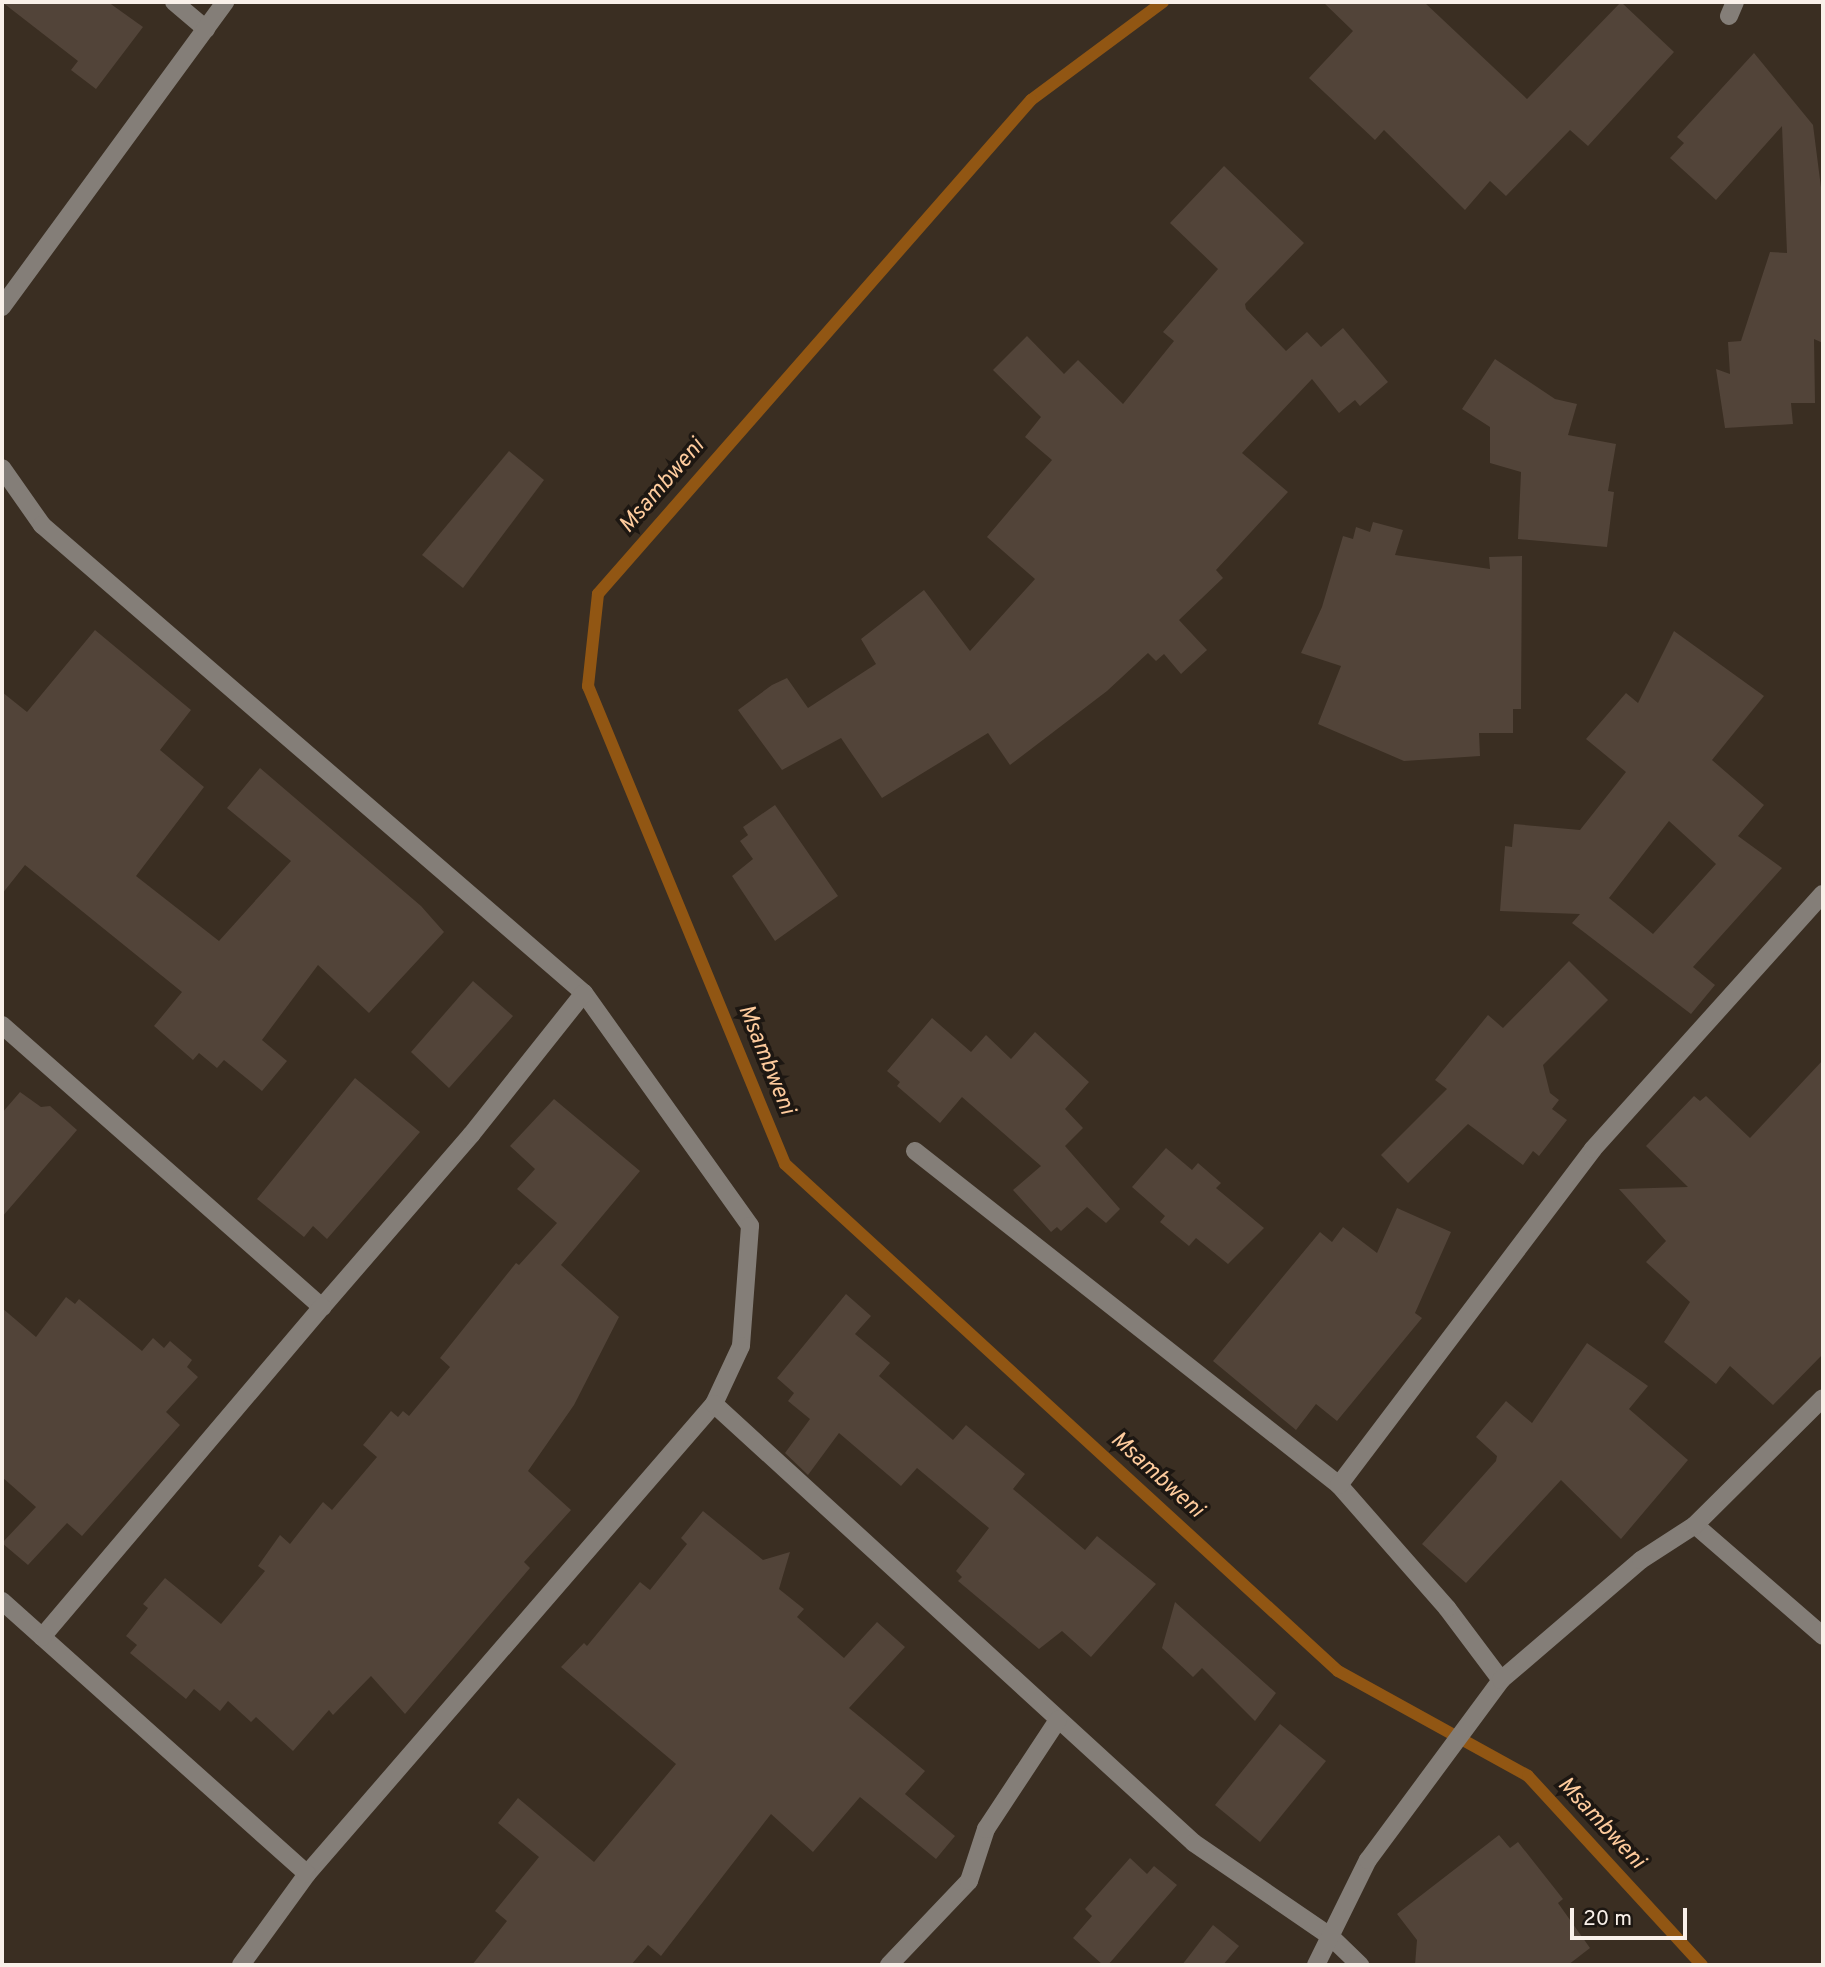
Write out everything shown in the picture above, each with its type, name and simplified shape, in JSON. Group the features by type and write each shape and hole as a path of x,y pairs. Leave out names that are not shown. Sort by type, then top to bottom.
{"street":[{"path":"174,2 206,29"},
{"path":"2,307 225,2"},
{"path":"2,468 41,525 584,993 750,1226 741,1346 715,1404 307,1874 241,1965"},
{"path":"1339,1485 1592,1149 1823,894"},
{"path":"42,1637 471,1135 584,993"},
{"path":"2,1025 322,1307"},
{"path":"915,1151 1339,1485 1447,1608 1501,1681"},
{"path":"1315,1965 1368,1860 1437,1761 1501,1681 1642,1560 1695,1524 1823,1398"},
{"path":"715,1404 1195,1843 1330,1936 1360,1965"},
{"path":"1695,1524 1823,1636"},
{"path":"2,1601 307,1874"},
{"path":"889,1965 969,1881 986,1829 1058,1720"}],"building":[{"path":"2,2 108,2 143,27 96,89 71,70 78,61"},
{"path":"1323,2 1424,2 1527,99 1621,2 1674,52 1588,146 1570,130 1506,196 1490,181 1465,210 1384,130 1375,140 1309,78 1353,31"},
{"path":"1754,53 1813,125 1823,203 1823,343 1814,339 1815,403 1791,403 1793,424 1725,428 1716,369 1730,374 1728,342 1741,341 1770,252 1787,253 1782,126 1716,200 1670,158 1684,143 1677,137"},
{"path":"1224,166 1304,243 1245,304 1246,309 1286,351 1307,332 1321,347 1343,328 1388,382 1360,406 1355,400 1339,413 1312,379 1242,453 1288,492 1216,570 1223,578 1179,620 1207,650 1181,674 1164,654 1156,661 1148,653 1107,691 1010,765 988,733 882,798 841,738 782,770 738,710 772,685 787,678 808,708 876,664 861,639 924,590 970,651 1035,579 987,537 1052,460 1025,437 1041,417 993,370 1027,336 1064,374 1078,360 1123,404 1174,341 1163,332 1218,269 1170,223"},
{"path":"1495,359 1555,399 1577,404 1568,435 1616,444 1608,491 1614,492 1607,547 1518,539 1521,472 1490,463 1490,427 1462,409"},
{"path":"509,451 544,480 463,588 422,555"},
{"path":"1373,522 1403,530 1395,555 1490,569 1489,557 1522,556 1521,709 1513,709 1513,733 1479,733 1480,756 1404,761 1318,724 1341,666 1301,653 1322,607 1343,536 1353,539 1356,527 1370,532"},
{"path":"95,630 191,710 160,750 204,787 136,876 219,941 291,861 227,808 260,768 421,906 444,932 369,1013 318,965 262,1040 287,1061 262,1091 224,1060 217,1068 199,1053 193,1060 154,1026 182,992 25,865 2,894 2,692 27,712"},
{"path":"1674,631 1764,696 1712,760 1764,805 1738,836 1782,868 1693,967 1715,985 1691,1014 1572,923 1580,914 1500,911 1505,846 1512,847 1514,824 1580,830 1626,772 1586,739 1626,693 1638,703","holes":["1669,821 1716,864 1653,934 1609,898"]},
{"path":"775,805 838,896 775,941 732,876 753,859 740,841 748,835 743,827"},
{"path":"1569,961 1608,1000 1543,1065 1550,1093 1559,1100 1552,1109 1567,1120 1539,1156 1533,1151 1523,1165 1468,1124 1408,1183 1381,1155 1447,1089 1435,1080 1488,1015 1503,1028"},
{"path":"473,981 513,1016 449,1088 411,1052"},
{"path":"932,1018 971,1052 986,1035 1011,1059 1035,1032 1089,1082 1065,1109 1083,1128 1065,1146 1120,1209 1106,1223 1087,1207 1061,1231 1057,1227 1051,1232 1013,1190 1041,1166 962,1097 940,1123 897,1086 900,1082 887,1071"},
{"path":"1823,1060 1823,1354 1773,1405 1730,1366 1716,1384 1664,1342 1690,1302 1646,1262 1666,1241 1619,1189 1688,1187 1646,1146 1694,1096 1700,1101 1706,1096 1750,1138"},
{"path":"355,1078 420,1132 327,1239 313,1226 304,1237 257,1199"},
{"path":"20,1092 41,1107 50,1106 77,1130 2,1217 2,1113"},
{"path":"554,1099 640,1171 561,1265 619,1317 574,1405 528,1471 571,1510 524,1562 530,1568 405,1714 371,1676 333,1715 329,1710 293,1751 256,1717 251,1722 228,1701 220,1711 194,1689 186,1699 130,1653 137,1645 126,1636 148,1608 143,1604 165,1578 221,1624 265,1571 258,1566 280,1535 290,1544 323,1502 332,1510 377,1457 363,1445 391,1411 398,1417 403,1411 409,1416 450,1367 440,1358 516,1263 519,1265 557,1223 517,1189 535,1169 510,1146"},
{"path":"1166,1148 1192,1170 1198,1163 1221,1183 1216,1188 1264,1228 1228,1264 1196,1238 1189,1246 1160,1222 1165,1216 1132,1187"},
{"path":"1397,1208 1451,1232 1415,1313 1422,1318 1337,1421 1316,1404 1296,1430 1213,1361 1320,1232 1332,1242 1343,1227 1377,1253"},
{"path":"846,1294 871,1316 855,1334 890,1363 879,1376 953,1440 966,1425 1025,1474 1013,1489 1085,1550 1097,1536 1156,1584 1091,1657 1062,1631 1039,1649 958,1581 962,1577 956,1571 989,1528 917,1468 901,1486 839,1433 808,1475 785,1453 810,1419 788,1401 794,1393 777,1378"},
{"path":"66,1297 75,1304 79,1299 142,1351 153,1338 164,1348 170,1341 192,1360 187,1367 198,1377 166,1412 180,1425 82,1536 67,1523 28,1565 2,1543 36,1507 2,1477 2,1308 36,1337"},
{"path":"1587,1343 1648,1386 1629,1409 1688,1460 1621,1539 1561,1480 1466,1583 1422,1544 1496,1461 1497,1456 1476,1437 1506,1401 1532,1423"},
{"path":"703,1511 763,1560 790,1552 779,1589 804,1609 797,1617 844,1658 877,1622 905,1647 849,1708 925,1771 905,1794 955,1836 936,1859 860,1797 813,1852 771,1814 661,1956 648,1945 631,1965 472,1965 507,1921 495,1911 539,1857 498,1823 518,1798 594,1862 676,1764 561,1667 584,1643 587,1646 640,1582 650,1590 687,1544 681,1538"},
{"path":"1175,1602 1276,1693 1255,1721 1202,1668 1193,1677 1162,1648"},
{"path":"1280,1724 1326,1761 1260,1842 1215,1805"},
{"path":"1499,1835 1510,1848 1518,1842 1563,1899 1558,1903 1590,1948 1568,1965 1415,1965 1417,1940 1397,1914"},
{"path":"1130,1858 1147,1874 1154,1866 1177,1885 1108,1965 1103,1965 1073,1938 1092,1916 1085,1909"},
{"path":"1213,1925 1239,1946 1223,1965 1182,1965"}],"waterway":[{"name":"Msambweni","path":"1163,2 1031,100 598,594 588,686 785,1164 1338,1671 1528,1776 1702,1965"}]}
